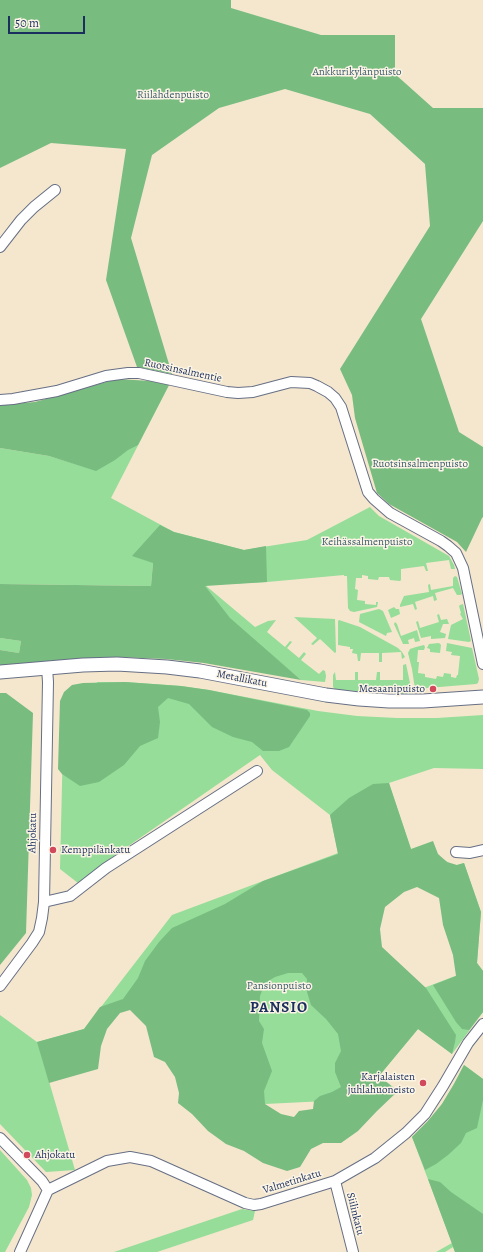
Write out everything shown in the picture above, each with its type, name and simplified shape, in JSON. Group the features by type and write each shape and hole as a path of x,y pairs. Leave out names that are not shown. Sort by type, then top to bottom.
{"street":[{"path":"0,247 21,220 55,190"},
{"name":"Ruotsinsalmentie","path":"0,400 56,391 106,376 128,373 139,373 227,392 253,392 291,382 310,383 328,392 335,398 341,407 368,492 390,513 441,541 456,553 463,568 483,664"},
{"name":"Metallikatu","path":"0,672 83,665 117,664 167,667 200,671 326,695 389,701 423,701 483,696"},
{"name":"Ahjokatu","path":"0,986 39,932 42,918 44,902 47,668"},
{"path":"44,902 70,896 106,868 257,771"},
{"path":"456,852 470,853 483,850"},
{"name":"Valmetinkatu","path":"48,1190 107,1161 130,1157 151,1161 245,1203 254,1205 335,1181 375,1158 406,1133 425,1114 468,1043 483,1024"},
{"path":"0,1138 42,1181 48,1190 20,1252"},
{"name":"Siilinkatu","path":"335,1181 353,1252"}],"green space":[{"path":"0,0 231,0 231,8 321,35 395,35 395,74 433,108 483,108 483,221 421,319 459,432 483,447 483,517 466,552 457,542 389,504 377,493 355,418 352,395 340,369 430,226 425,164 370,114 285,89 219,108 152,155 131,238 172,374 137,367 106,280 126,149 51,143 0,168"},
{"path":"117,379 151,381 169,385 138,445 128,450 115,460 96,471 49,456 0,448 0,405 35,402"},
{"name":"Keihässalmenpuisto","path":"151,381 169,385 111,498 174,532 244,550 307,540 370,507 379,516 449,556 455,569 451,569 449,560 426,563 428,571 426,571 424,566 401,569 400,581 390,580 389,577 379,577 378,580 368,579 368,576 362,575 362,578 356,578 355,589 358,590 357,600 365,601 365,604 376,605 376,602 378,602 377,607 354,612 350,611 348,608 347,576 344,575 267,582 205,585 255,627 268,621 276,620 267,632 285,647 290,641 292,642 287,648 299,658 304,652 306,654 301,660 319,674 323,670 325,671 325,682 301,680 141,546 153,563 151,586 0,584 0,448 49,456 95,470"},
{"path":"160,525 174,532 244,550 266,546 267,582 205,586 230,618 301,680 204,663 166,659 118,657 48,661 0,667 0,650 19,653 21,641 0,638 0,584 151,586 153,563 132,556"},
{"path":"455,576 457,577 462,594 457,595 453,588 435,593 437,600 434,601 433,596 415,602 417,609 415,610 413,604 400,607 404,596 429,592 428,585 430,584 431,590 453,586 453,578"},
{"path":"463,604 471,641 469,642 448,639 451,625 463,619 460,614 459,606"},
{"path":"394,607 399,609 400,614 391,618 388,610"},
{"path":"379,609 383,611 392,632 387,633 386,636 359,622 360,614"},
{"path":"439,614 441,620 447,619 449,624 443,624 440,632 446,634 445,638 431,639 431,636 421,638 416,622 418,621 420,628 439,622 437,615"},
{"path":"294,617 335,619 336,652 335,653 320,639 313,645 311,644 317,638"},
{"path":"339,620 360,627 398,648 405,657 402,659 401,652 382,653 382,662 379,662 379,653 361,653 360,661 358,661 357,654 352,653 353,649 338,645"},
{"path":"395,622 401,636 417,630 420,641 415,642 414,638 408,640 409,644 403,644 394,624"},
{"path":"0,638 21,641 19,653 0,650"},
{"path":"439,643 441,645 440,653 430,652 430,649 427,648 429,644"},
{"path":"447,643 472,648 479,679 478,683 415,689 408,653 410,649 416,647 424,645 425,647 424,650 418,650 418,673 425,674 425,677 436,679 437,676 443,677 444,673 451,674 451,677 456,678 458,675 460,656 451,655 452,652 446,651"},
{"path":"406,664 411,694 338,690 333,687 333,675 335,672 336,680 355,680 355,672 358,672 358,680 376,680 377,672 380,672 380,680 403,680 403,665"},
{"name":"Pansionpuisto","path":"98,682 125,682 181,686 209,690 318,711 357,716 437,718 483,715 483,769 434,768 389,783 411,849 443,859 452,865 464,863 481,912 477,963 483,971 483,1012 452,1054 418,1029 379,1076 346,1100 265,1104 123,999 91,1039 41,1054 75,1170 46,1172 0,1124 0,1015 37,1042 84,1029 172,915 338,853 330,815 272,770 260,755 111,858 78,883 60,869 64,701","holes":["417,877 442,890 463,973 408,994 357,917"]},
{"path":"125,682 181,686 209,690 307,710 310,713 310,716 289,747 279,751 263,751 252,742 233,737 212,727 189,704 168,698 158,707 160,722 158,738 140,746 124,765 99,782 80,786 62,774 58,769 60,701 64,692 72,685 83,683"},
{"path":"0,693 6,693 33,713 26,933 0,965"},
{"path":"389,783 411,849 433,841 438,854 447,862 457,865 464,863 481,912 477,963 483,971 483,1012 469,1030 462,1029 456,1022 433,985 456,976 453,955 443,925 439,898 417,887 404,892 385,907 380,929 382,947 426,988 456,1035 452,1054 418,1029 379,1076 398,1091 358,1131 341,1143 323,1143 311,1149 300,1167 287,1171 263,1163 244,1151 226,1144 208,1131 192,1114 178,1103 179,1093 175,1077 165,1062 154,1057 146,1026 130,1010 120,1013 107,1029 101,1046 98,1069 49,1083 37,1042 84,1029 100,1007 123,999 138,978 145,961 172,928 225,904 263,881 338,854 330,815 349,798 373,784","holes":["288,973 302,973 307,979 307,992 311,1005 326,1019 338,1034 341,1051 335,1063 335,1072 341,1087 320,1096 314,1101 313,1109 299,1111 294,1117 281,1114 265,1104 264,1091 272,1071 262,1043 264,1029 259,1021 260,996 265,983 275,977"]},
{"path":"464,1065 483,1079 483,1252 455,1252 453,1247 445,1252 436,1252 452,1243 412,1137 442,1104"},
{"path":"464,1065 483,1079 483,1100 477,1128 466,1133 461,1143 448,1155 425,1170 412,1137 442,1104"},
{"path":"0,1150 27,1180 31,1188 32,1195 29,1207 5,1252 0,1252"},
{"path":"428,1179 440,1182 451,1192 483,1214 483,1252 455,1252"},
{"path":"242,1209 255,1211 253,1220 157,1252 114,1252"}],"place":[{"name":"Mesaanipuisto","path":"433,689"},
{"name":"Kemppilänkatu","path":"53,850"},
{"name":"Karjalaisten juhlahuoneisto","path":"423,1083"},
{"name":"Ahjokatu","path":"27,1155"}],"district":[{"name":"PANSIO","path":"279,1008"}],"park label":[{"name":"Ankkurikylänpuisto","path":"357,72"},
{"name":"Riilahdenpuisto","path":"173,95"},
{"name":"Ruotsinsalmenpuisto","path":"420,464"}]}
